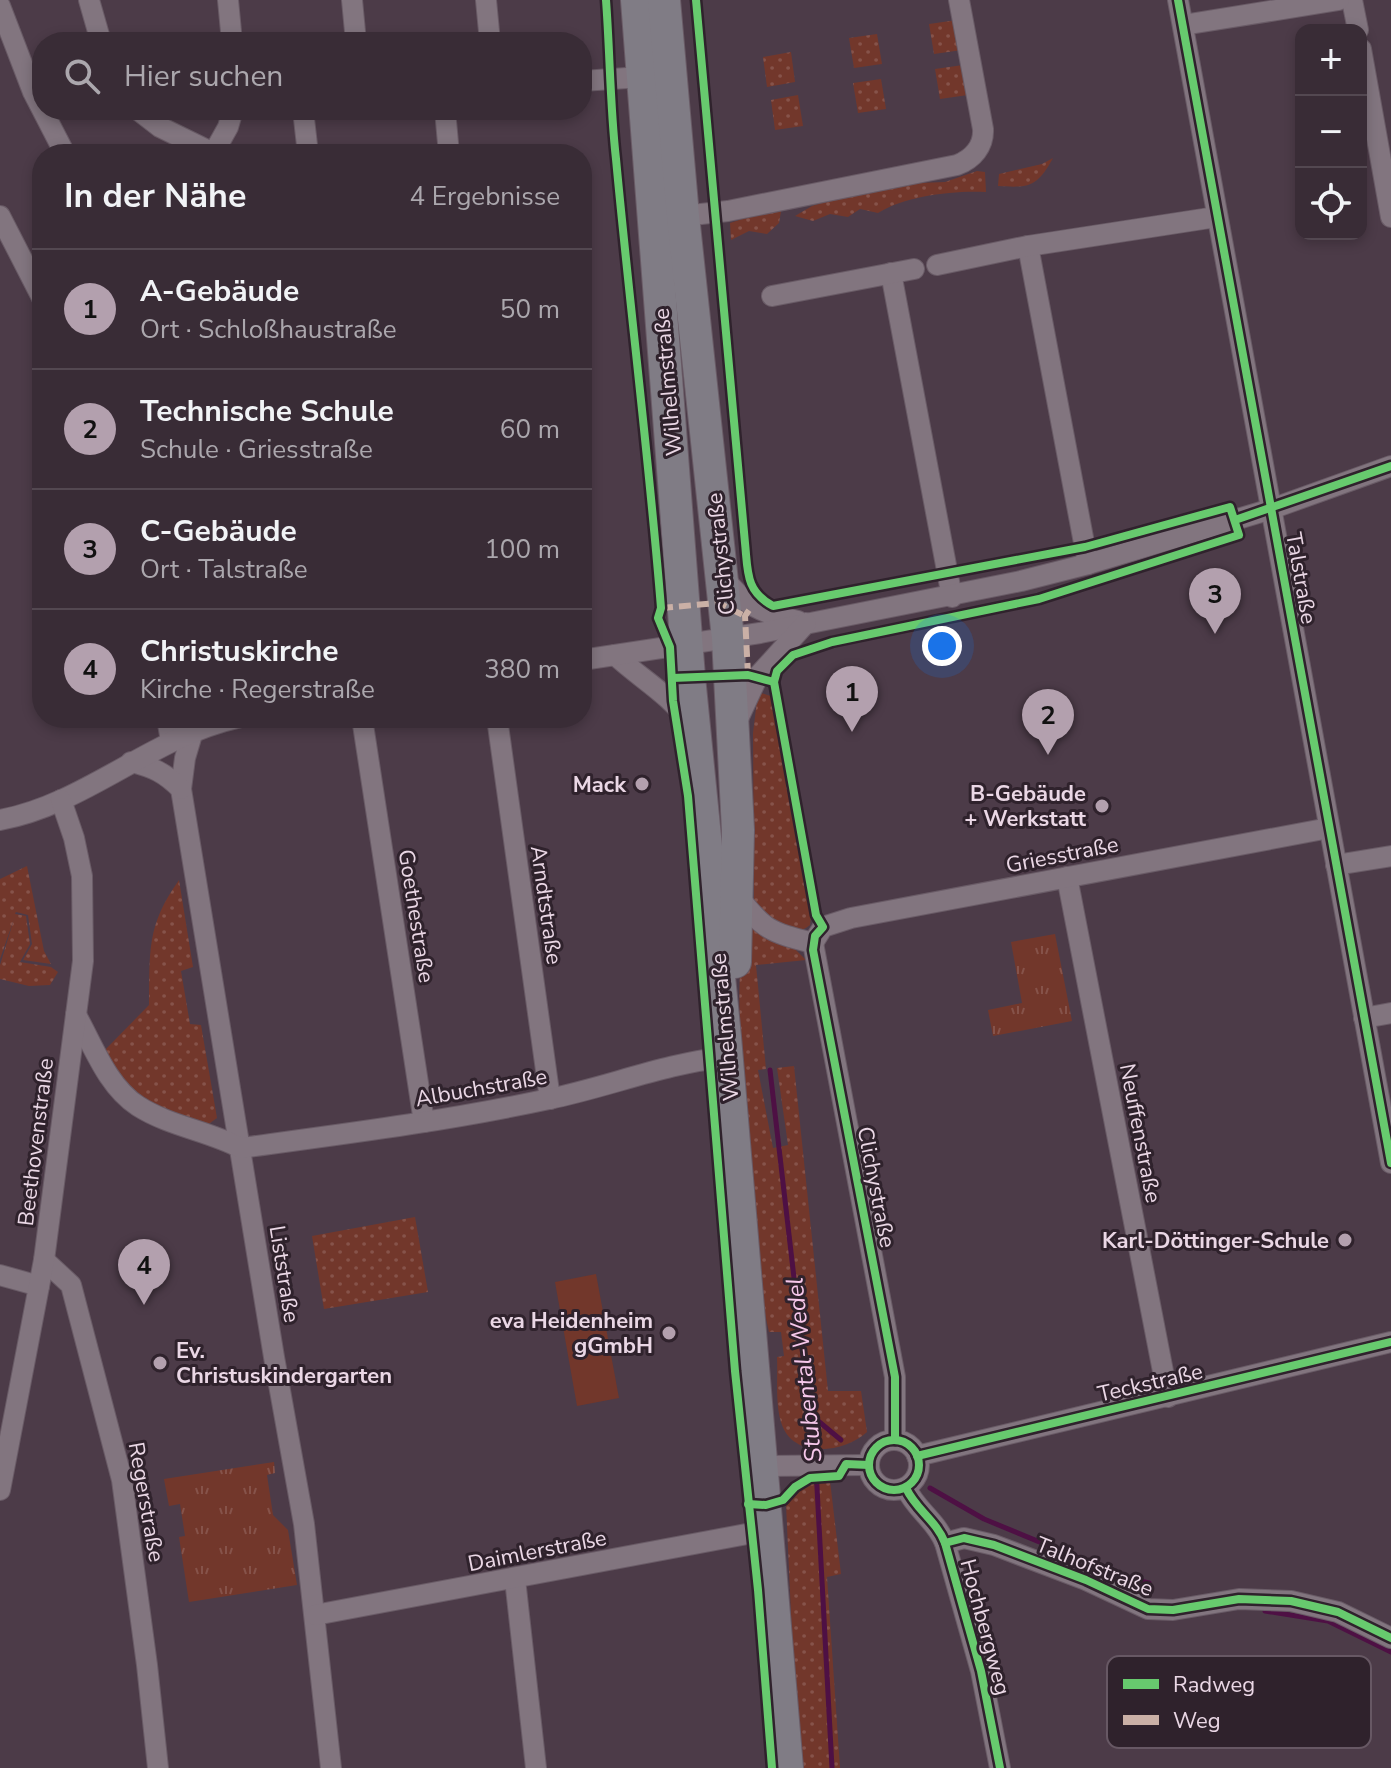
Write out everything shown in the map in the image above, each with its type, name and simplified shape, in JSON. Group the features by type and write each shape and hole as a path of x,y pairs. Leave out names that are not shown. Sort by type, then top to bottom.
{"main road":[{"name":"Wilhelmstraße","path":"637,0 694,730 726,1047 787,1768"},
{"name":"Clichystraße","path":"664,0 683,216 728,638 738,830 735,957 726,1047"}],"street":[{"path":"89,0 98,32"},
{"path":"228,0 231,32"},
{"path":"352,0 355,32"},
{"path":"486,0 489,32"},
{"name":"Clichystraße","path":"664,0 677,0"},
{"path":"683,216 728,211 957,165 970,158 981,143 983,129 959,0"},
{"name":"Talstraße","path":"1178,0 1391,1163"},
{"path":"1183,25 1339,0"},
{"path":"1352,0 1357,24"},
{"path":"0,6 32,89"},
{"path":"592,80 642,77"},
{"path":"1367,83 1391,217"},
{"path":"47,120 60,144"},
{"path":"151,120 193,144"},
{"path":"219,144 230,120"},
{"path":"304,120 307,144"},
{"path":"446,120 448,144"},
{"path":"0,216 32,278"},
{"path":"937,265 1028,246 1216,217"},
{"path":"1028,246 1088,564"},
{"path":"772,296 914,269"},
{"path":"891,273 952,597"},
{"path":"592,658 728,638 952,597 1088,564 1271,509 1391,466"},
{"path":"723,576 739,596 763,613 806,623"},
{"path":"733,732 758,676 806,623"},
{"path":"615,655 641,680 669,696 694,730"},
{"path":"169,728 171,741"},
{"path":"0,820 33,812 61,800 171,741 203,728"},
{"name":"Goethestraße","path":"364,728 424,1122"},
{"name":"Arndtstraße","path":"498,728 550,1099"},
{"name":"Liststraße","path":"193,731 181,789 304,1524 331,1768"},
{"path":"131,762 166,775 181,789"},
{"name":"Beethovenstraße","path":"0,1490 44,1260 83,961 82,876 74,838 61,800"},
{"name":"Griesstraße","path":"813,943 819,930 829,923 1329,828"},
{"path":"1336,865 1391,856"},
{"name":"Neuffenstraße","path":"1067,877 1168,1397"},
{"path":"736,894 767,929 813,943"},
{"name":"Clichystraße","path":"813,943 895,1377 895,1440"},
{"path":"1364,1018 1391,1013"},
{"path":"76,1015 106,1074 137,1106 218,1136 241,1148"},
{"name":"Albuchstraße","path":"241,1148 424,1122 550,1099 692,1062 726,1047"},
{"name":"Regerstraße","path":"44,1260 71,1285 122,1480 158,1768"},
{"path":"0,1275 39,1286"},
{"name":"Teckstraße","path":"917,1456 1391,1342"},
{"path":"895,1440 911,1446 917,1456 917,1474 906,1488 884,1489 872,1479 869,1465 876,1447 895,1440"},
{"path":"763,1466 869,1465"},
{"path":"906,1488 915,1505 937,1526 945,1543"},
{"name":"Daimlerstraße","path":"315,1615 768,1530"},
{"name":"Talhofstraße","path":"945,1543 964,1538 994,1545 1086,1580 1148,1609 1173,1610 1239,1599 1291,1601 1338,1612 1391,1638"},
{"name":"Hochbergweg","path":"945,1543 981,1671 1000,1768"},
{"path":"515,1579 536,1768"}],"green space":[{"path":"957,20 962,50 934,54 929,24"},
{"path":"877,34 882,64 854,68 849,38"},
{"path":"791,52 795,82 767,87 763,57"},
{"path":"963,65 968,95 940,99 935,69"},
{"path":"881,79 886,109 858,113 853,83"},
{"path":"798,95 803,126 775,130 771,100"},
{"path":"1053,158 1032,184 998,186 999,174 1042,164"},
{"path":"977,171 985,172 986,192 930,195 901,202 878,213 860,209 848,217 830,214 813,221 795,216 812,206 844,196 862,195 893,184 945,182"},
{"path":"782,206 779,223 767,234 749,231 731,240 730,223"},
{"path":"758,692 774,697 812,904 810,925 802,930 787,930 754,904 753,733"},
{"path":"27,866 44,951 51,964 23,960 32,944 28,915 16,912 26,916 30,944 20,962 51,967 58,972 50,985 29,986 0,979 0,965 14,919 0,959 0,879"},
{"path":"179,880 193,967 181,971 190,1024 201,1025 217,1118 206,1126 140,1101 102,1053 149,1005 150,954 155,926"},
{"path":"746,924 794,948 806,960 756,965 766,1069 758,1070 773,1148 788,1145 777,1068 794,1066 828,1391 861,1391 867,1432 833,1448 820,1449 796,1443 787,1434 779,1414 777,1357 784,1356 781,1332 769,1332 762,1300 742,1063 739,993"},
{"path":"1055,934 1072,1021 993,1036 988,1010 1022,1003 1011,942"},
{"path":"415,1217 428,1292 324,1309 312,1236"},
{"path":"596,1274 619,1398 577,1406 555,1282"},
{"path":"274,1462 275,1473 267,1475 273,1515 288,1530 297,1585 189,1602 179,1537 185,1536 180,1504 169,1506 164,1479"},
{"path":"830,1481 841,1574 827,1577 840,1768 798,1768 786,1504 803,1486"}],"waterway":[{"name":"Stubental-Wedel","path":"770,1070 815,1460"},
{"path":"811,1415 841,1440"},
{"name":"Stubental-Wedel","path":"816,1469 832,1768"},
{"path":"930,1488 984,1519 1127,1578 1149,1583"},
{"path":"1265,1611 1328,1621 1391,1652"}],"marked path":[{"path":"661,608 718,603 745,616"},
{"path":"748,675 745,616 750,609"}],"cycle path":[{"path":"606,0 614,139 661,608 658,618 670,647 673,701 688,796 735,1371 758,1590 772,1768"},
{"path":"696,0 747,563 757,594 773,606 1085,547 1230,507 1239,535 1039,599 832,642 793,655 777,671 774,682 816,915 823,927 815,936 813,950 895,1377 895,1440"},
{"path":"1178,0 1391,1163"},
{"path":"1235,520 1391,466"},
{"path":"672,678 748,675 774,682"},
{"path":"917,1456 1391,1342"},
{"path":"894,1440 912,1447 919,1465 912,1483 894,1490 876,1483 869,1465 876,1447 894,1440"},
{"path":"748,1504 766,1505 783,1500 795,1487 810,1478 839,1476 846,1464 869,1465"},
{"path":"906,1488 945,1543 981,1671 1000,1768"},
{"path":"945,1543 964,1538 994,1545 1086,1580 1148,1609 1173,1610 1239,1599 1291,1601 1338,1612 1391,1638"}],"place":[{"name":"C-Gebäude","path":"1215,634"},
{"name":"A-Gebäude","path":"852,732"},
{"name":"Technische Schule","path":"1048,755"},
{"name":"Mack","path":"642,784"},
{"name":"B-Gebäude + Werkstatt","path":"1102,806"},
{"name":"Karl-Döttinger-Schule","path":"1345,1240"},
{"name":"Christuskirche","path":"144,1305"},
{"name":"eva Heidenheim gGmbH","path":"669,1333"},
{"name":"Ev. Christuskindergarten","path":"160,1363"}]}
